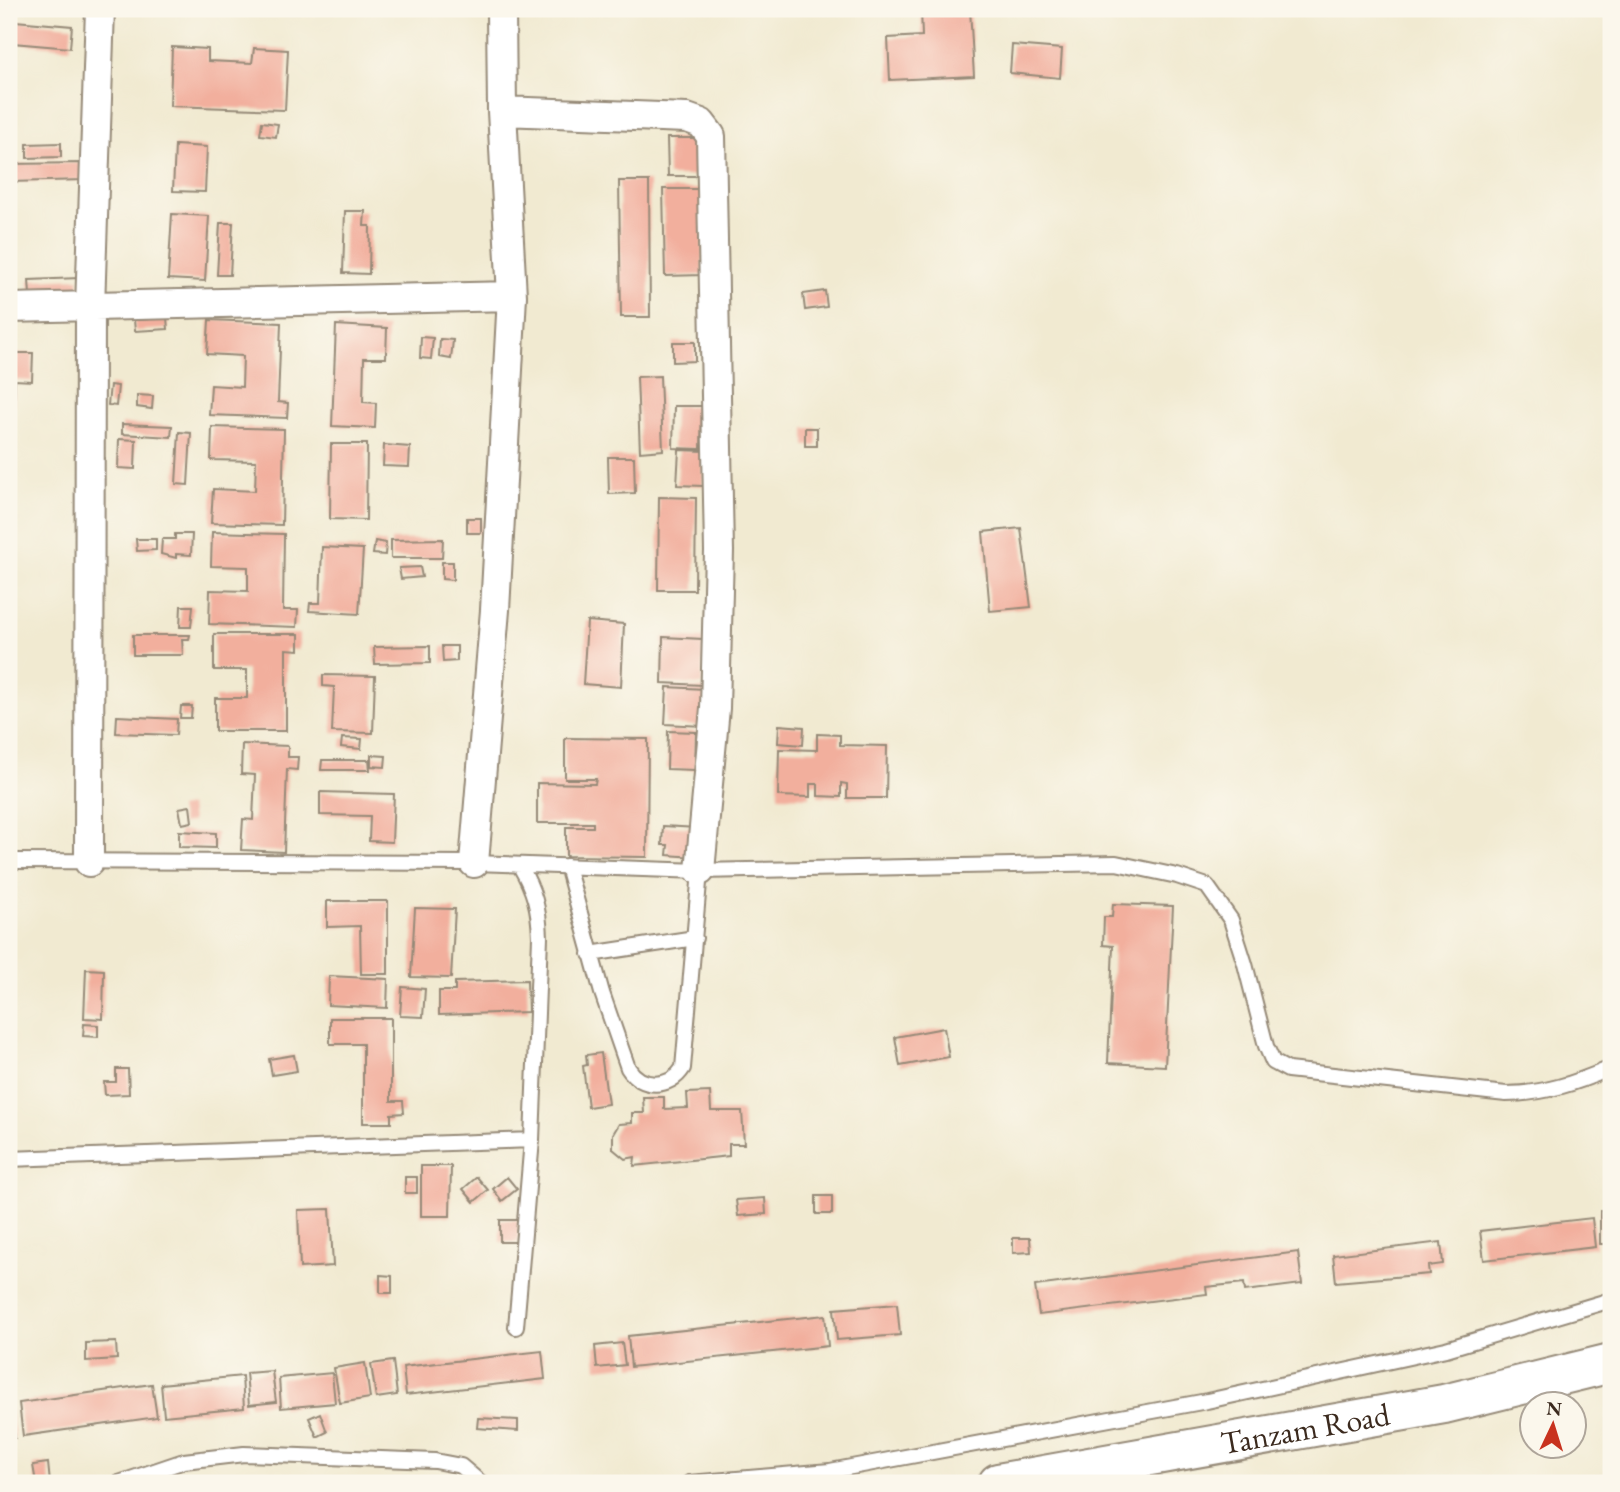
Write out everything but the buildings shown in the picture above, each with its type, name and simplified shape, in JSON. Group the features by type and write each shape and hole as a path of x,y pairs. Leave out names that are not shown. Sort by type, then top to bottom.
{"highway":[{"name":"Tanzam Road","path":"998,1483 1444,1404 1611,1363"}],"street":[{"path":"89,862 90,307 100,9"},
{"path":"474,863 495,610 512,296 502,111 501,9"},
{"path":"502,111 687,118 701,123 712,136 719,551 715,708 700,871"},
{"path":"9,308 512,296"}],"lane":[{"path":"9,861 474,863 700,871 1116,863 1177,876 1207,886 1230,920 1273,1062 1288,1070 1506,1094 1535,1094 1611,1068"},
{"path":"516,1327 533,1140 539,908 534,889 520,866"},
{"path":"567,866 590,954 628,1069 635,1079 648,1084 666,1083 678,1077 683,1068 700,871"},
{"path":"590,954 695,938"},
{"path":"9,1159 533,1140"},
{"path":"688,1483 830,1471 1207,1401 1446,1349 1611,1300"},
{"path":"119,1483 184,1461 244,1454 435,1461 461,1466 481,1483"}]}
